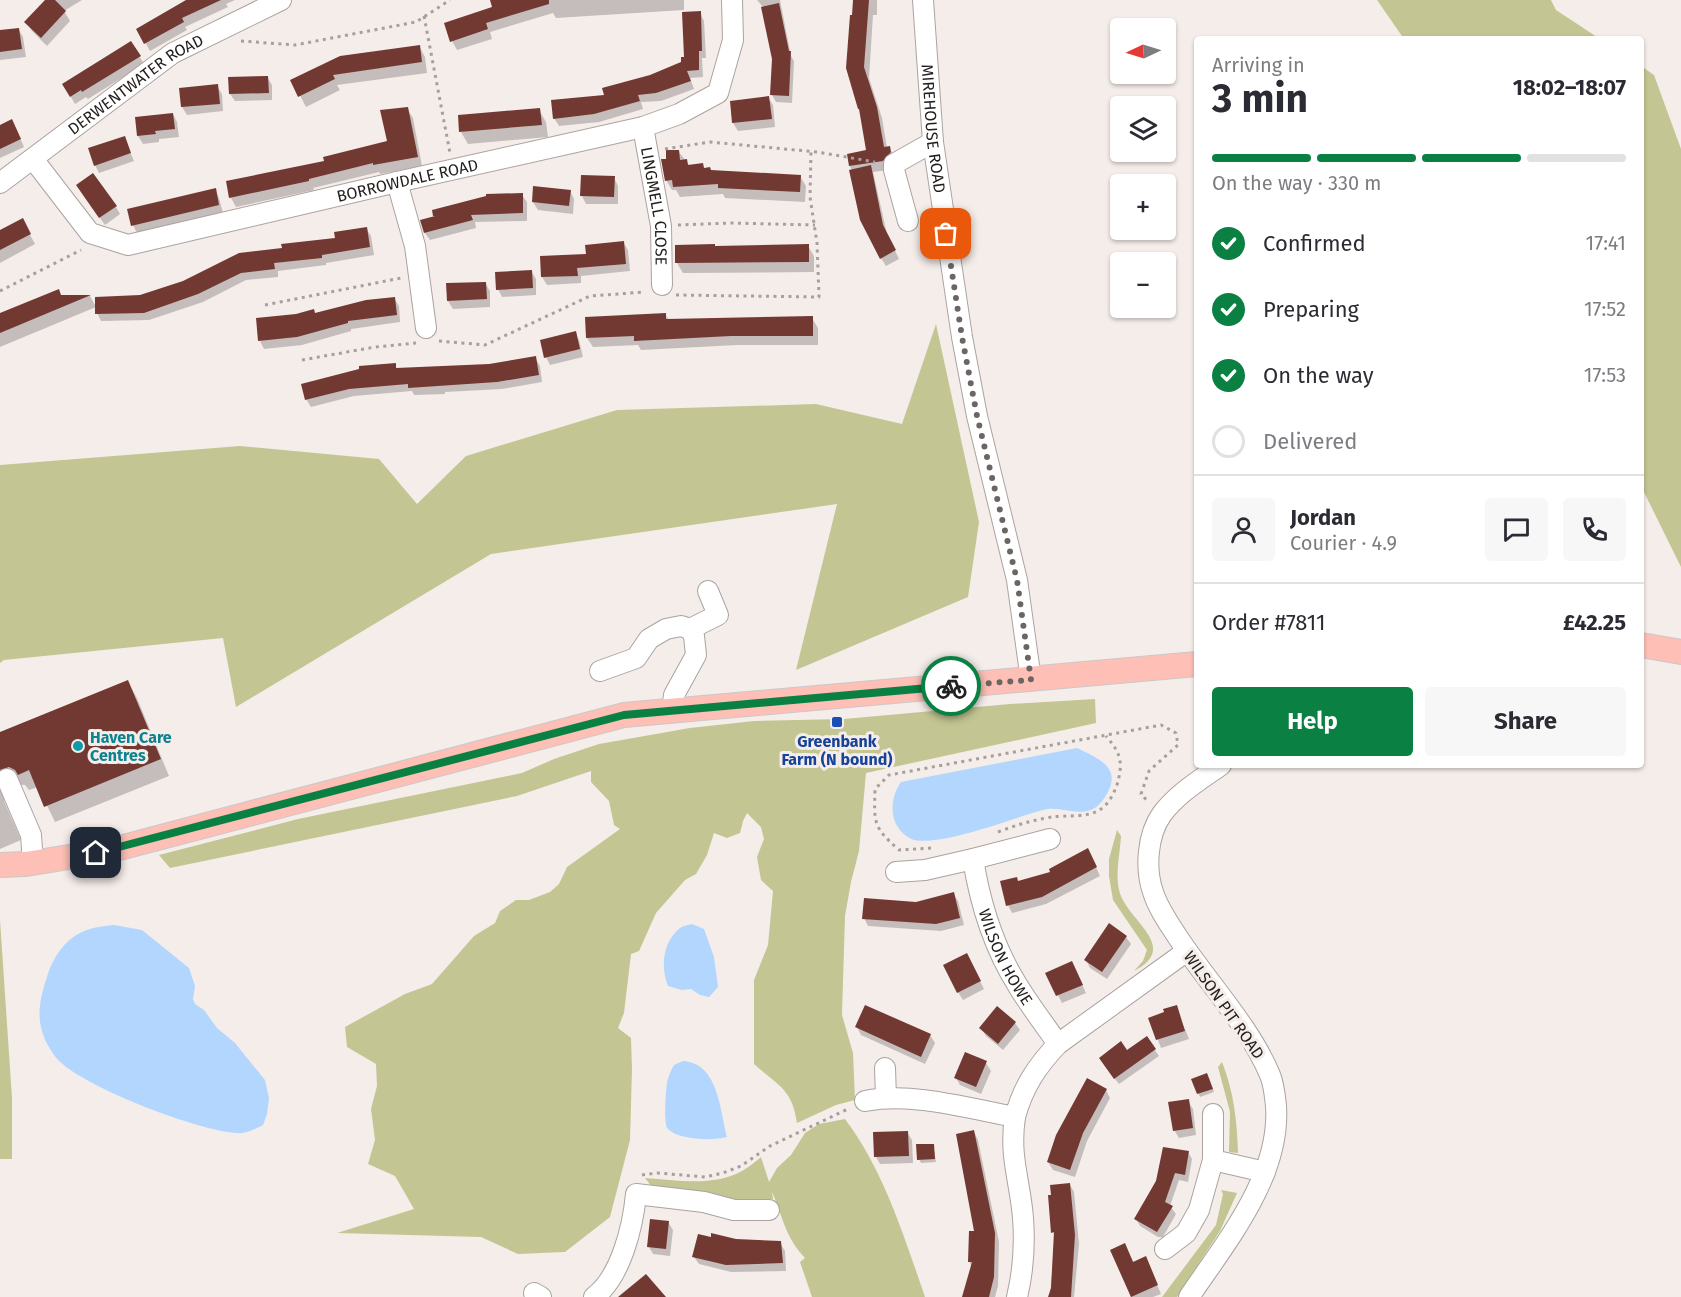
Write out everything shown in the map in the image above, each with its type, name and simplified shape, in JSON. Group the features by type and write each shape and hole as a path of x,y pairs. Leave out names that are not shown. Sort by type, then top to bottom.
{"main road":[{"path":"1644,645 1681,652"},
{"path":"0,865 33,863 112,850 624,715 1194,664"}],"street":[{"name":"DERWENTWATER ROAD","path":"0,183 173,53 280,0"},
{"name":"BORROWDALE ROAD","path":"93,234 128,245 643,127 679,114 718,93 733,40 732,0"},
{"name":"MIREHOUSE ROAD","path":"923,0 933,142 962,337 977,416 1017,580 1031,680"},
{"name":"LINGMELL CLOSE","path":"643,127 662,226 662,285"},
{"path":"908,220 894,170 896,161 933,142"},
{"path":"33,159 93,234"},
{"path":"397,182 415,246 419,274 421,335"},
{"path":"690,630 718,615 708,591"},
{"path":"600,671 636,658 649,639 666,629 681,626 690,630 694,636 696,655 674,694 672,711"},
{"name":"WILSON PIT ROAD","path":"1189,1297 1246,1212 1265,1172 1274,1137 1276,1107 1272,1078 1257,1048 1163,914 1153,892 1148,866 1152,838 1161,815 1181,792 1217,768"},
{"path":"7,778 31,835 33,863"},
{"path":"896,872 925,870 1050,839"},
{"name":"WILSON HOWE","path":"973,859 976,883 991,932 1017,985 1058,1044"},
{"path":"1017,1297 1023,1255 1023,1227 1013,1161 1012,1138 1020,1098 1029,1079 1058,1044 1187,951"},
{"path":"885,1068 886,1098"},
{"path":"865,1101 910,1098 1015,1117"},
{"path":"1166,1249 1186,1233 1199,1210 1213,1160 1214,1114"},
{"path":"1213,1160 1265,1172"},
{"path":"596,1296 610,1280 621,1258 631,1226 636,1194 704,1202 734,1210 769,1210"}],"path":[{"path":"237,41 295,45 416,22 450,0"},
{"path":"424,16 453,169"},
{"path":"648,151 710,142 811,151 866,162 896,161"},
{"path":"302,360 375,347 421,335 438,341 485,345 590,296 642,294 662,285 670,295 819,297 810,196 811,151"},
{"path":"662,226 731,223 814,225"},
{"path":"0,291 83,249 93,234"},
{"path":"265,305 419,274"},
{"path":"938,848 898,850 880,833 874,814 875,789 889,775 1161,725 1176,733 1178,745 1149,771 1141,794 1161,815"},
{"path":"993,834 1018,824 1053,817 1077,817 1101,810 1116,789 1122,763 1113,744 1106,736"},
{"path":"636,1194 640,1175 657,1173 705,1177 723,1173 741,1166 770,1146 865,1101"}],"green space":[{"path":"1377,0 1551,0 1556,10 1595,36 1402,36"},
{"path":"1644,68 1654,75 1681,149 1681,567 1644,492"},
{"path":"936,324 979,522 968,597 796,670 837,504 491,554 236,707 223,638 4,660 0,663 0,465 240,446 379,459 417,504 466,456 617,410 816,404 902,424"},
{"path":"1095,699 1096,723 866,773 859,851 845,916 842,1015 853,1053 855,1100 836,1105 797,1123 788,1095 754,1064 754,980 768,945 773,891 761,880 757,857 764,839 761,827 747,813 740,833 727,838 714,833 707,855 696,874 685,880 656,913 639,951 631,954 624,1013 618,1028 631,1038 630,1140 610,1217 565,1252 518,1254 481,1237 337,1233 414,1209 395,1176 368,1164 375,1140 371,1109 377,1086 376,1064 347,1047 345,1027 405,994 432,984 474,936 495,923 500,911 516,900 529,900 550,892 559,884 567,867 620,829 614,825 609,801 591,782 591,771 517,796 170,868 159,855 298,819 522,773 554,759 599,744 690,728 754,721 844,719"},
{"path":"1117,830 1121,836 1118,874 1121,896 1153,944 1152,953 1147,962 1134,971 1143,961 1147,950 1113,900 1109,859"},
{"path":"0,920 12,1098 12,1159 0,1159"},
{"path":"1222,1062 1234,1107 1238,1153 1229,1152 1230,1112 1218,1067"},
{"path":"845,1119 859,1139 882,1182 925,1297 812,1297 800,1262 805,1258 788,1234 772,1192 773,1199 757,1200 752,1204 652,1187 645,1178 682,1181 719,1179 742,1171 761,1157 769,1182 777,1168 791,1155 805,1133 819,1124"},
{"path":"1221,1190 1237,1193 1220,1231 1177,1297 1162,1297 1216,1225 1223,1194"}],"water":[{"path":"1077,748 1099,759 1109,769 1111,776 1107,794 1093,809 1080,812 1043,810 960,835 927,841 908,837 895,822 893,801 901,782"},
{"path":"692,924 704,929 714,957 718,987 709,997 700,995 691,989 682,990 668,986 664,971 664,956 669,941 680,928"},
{"path":"114,925 142,930 189,968 195,986 193,999 195,1004 204,1010 217,1028 235,1043 265,1080 269,1098 263,1125 247,1132 237,1133 220,1131 168,1116 86,1079 66,1067 54,1055 43,1036 40,1017 41,998 53,962 61,949 79,933"},
{"path":"683,1061 695,1064 704,1070 710,1079 719,1101 727,1137 696,1139 673,1133 666,1126 667,1080 674,1065"}],"building":[{"path":"45,0 55,0 66,11 41,38 24,22"},
{"path":"186,0 221,0 182,18 184,22 144,44 136,29"},
{"path":"490,0 549,0 549,4 486,23 488,29 450,42 444,23 492,7"},
{"path":"853,0 869,0 864,67 877,107 884,147 890,146 891,152 883,161 849,166 847,154 866,150 859,109 846,68"},
{"path":"779,3 789,51 791,51 789,96 770,95 772,59 761,7"},
{"path":"701,11 702,51 699,51 699,70 687,71 691,81 656,93 638,95 640,101 594,114 553,119 551,100 604,95 602,88 650,75 681,62 681,57 684,57 682,12"},
{"path":"19,28 22,49 0,52 0,30"},
{"path":"131,41 141,56 70,97 62,84"},
{"path":"420,45 422,62 333,75 335,79 298,97 290,80 340,56"},
{"path":"268,76 269,93 229,94 228,77"},
{"path":"218,84 220,104 181,107 179,88"},
{"path":"769,96 772,119 732,123 730,101"},
{"path":"408,107 418,157 373,165 373,163 309,179 309,181 229,198 226,181 324,161 323,157 387,141 380,110"},
{"path":"540,108 542,125 459,132 458,115"},
{"path":"173,113 175,129 137,136 135,117"},
{"path":"12,119 21,139 0,149 0,125"},
{"path":"125,136 131,153 94,166 88,148"},
{"path":"666,150 679,150 680,160 687,159 688,165 703,163 704,168 710,167 711,170 801,175 800,192 718,188 718,184 673,187 672,180 665,181 661,159 666,159"},
{"path":"871,165 883,225 896,250 880,259 860,220 849,170"},
{"path":"93,173 117,206 99,218 76,185"},
{"path":"581,175 615,176 614,197 580,196"},
{"path":"533,186 571,190 569,206 532,202"},
{"path":"216,188 219,205 131,226 127,209"},
{"path":"523,193 523,213 471,215 473,220 424,233 420,220 435,216 432,210 486,196 486,194"},
{"path":"23,218 31,234 0,250 0,230"},
{"path":"367,227 370,247 322,255 322,258 274,263 275,269 241,273 198,294 144,313 95,314 95,297 140,295 183,281 239,253 282,248 281,244 335,238 334,232"},
{"path":"624,241 626,264 577,268 578,276 541,277 540,256 586,254 585,245"},
{"path":"715,244 715,246 809,244 809,262 675,263 675,245"},
{"path":"532,270 533,288 496,290 495,272"},
{"path":"486,282 487,299 447,301 446,283"},
{"path":"59,289 61,295 91,295 0,333 0,313"},
{"path":"395,297 397,315 348,321 348,323 297,337 258,341 256,318 296,314 314,309 315,313 366,300"},
{"path":"666,313 666,319 813,316 813,336 731,336 634,341 634,336 586,338 585,317"},
{"path":"576,331 580,349 544,358 540,340"},
{"path":"536,356 539,375 497,382 408,388 408,384 349,389 305,400 301,384 359,369 359,366 396,363 396,368 489,364"},
{"name":"Haven Care Centres","path":"128,680 161,759 44,807 29,770 18,775 9,767 0,770 0,732"},
{"path":"1088,848 1097,867 1042,897 1006,906 1000,881 1017,877 1018,881 1050,872 1049,869"},
{"path":"954,892 960,918 936,924 862,919 864,898 916,902"},
{"path":"1109,923 1127,936 1102,972 1084,960"},
{"path":"967,953 981,981 957,993 943,965"},
{"path":"1072,961 1083,985 1056,996 1045,973"},
{"path":"865,1005 931,1034 921,1057 855,1027"},
{"path":"1177,1005 1185,1031 1156,1040 1148,1018 1164,1012 1163,1009"},
{"path":"997,1006 1016,1022 998,1044 979,1028"},
{"path":"1147,1036 1156,1049 1114,1079 1099,1058 1121,1041 1127,1050"},
{"path":"965,1052 987,1061 976,1087 954,1078"},
{"path":"1207,1073 1213,1089 1197,1094 1191,1079"},
{"path":"1087,1078 1107,1089 1083,1133 1070,1170 1047,1162 1056,1135"},
{"path":"1189,1099 1193,1128 1173,1131 1168,1102"},
{"path":"974,1130 995,1233 994,1277 989,1297 962,1297 972,1262 968,1262 969,1231 974,1231 956,1134"},
{"path":"908,1131 909,1156 874,1157 873,1132"},
{"path":"916,1144 934,1144 935,1159 917,1160"},
{"path":"1163,1147 1189,1151 1185,1175 1175,1173 1165,1202 1173,1206 1157,1232 1134,1219 1156,1181"},
{"path":"1070,1183 1075,1235 1071,1297 1048,1297 1051,1288 1054,1232 1051,1233 1048,1195 1051,1195 1050,1185"},
{"path":"650,1219 669,1221 666,1249 647,1247"},
{"path":"711,1233 736,1239 781,1241 783,1263 726,1265 692,1257 698,1234 711,1237"},
{"path":"1125,1243 1133,1262 1146,1256 1158,1285 1131,1297 1110,1250"},
{"path":"646,1274 666,1297 618,1297"}],"way so far":[{"path":"946,234 977,416 1017,580 1031,680 951,686"}],"place":[{"name":"Greenbank Farm (N bound)","path":"837,722"},
{"name":"Haven Care Centres","path":"78,746"}],"route":[{"path":"96,853 624,715 951,686"}]}
